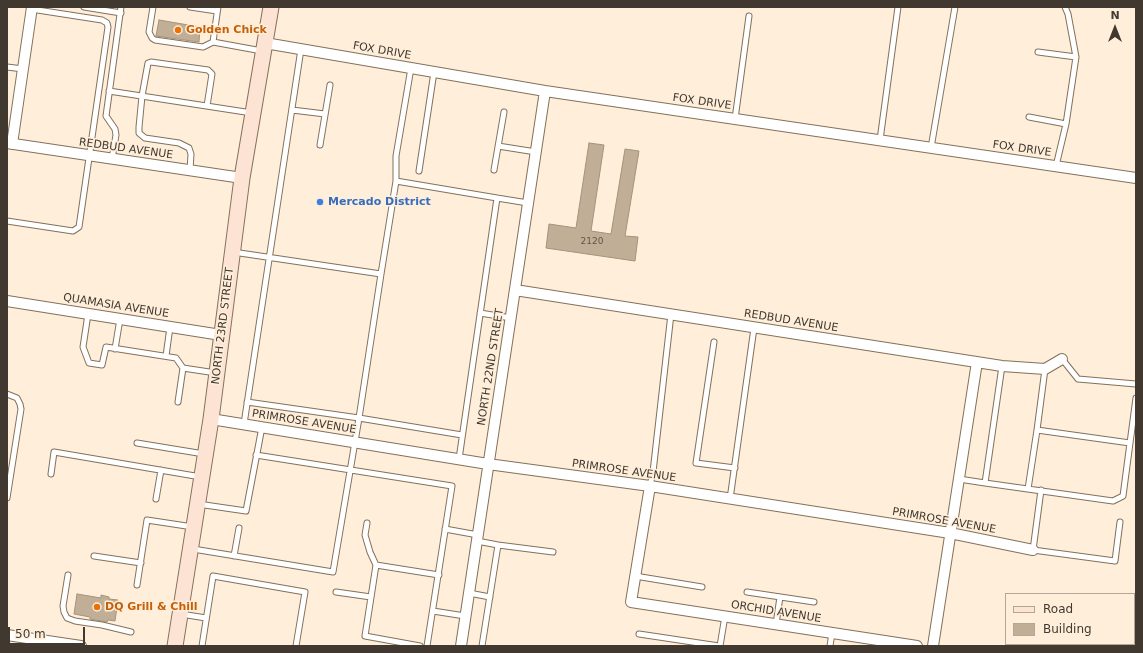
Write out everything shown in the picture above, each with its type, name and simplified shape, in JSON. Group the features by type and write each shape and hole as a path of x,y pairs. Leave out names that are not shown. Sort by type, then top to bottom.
{"main road":[{"name":"NORTH 23RD STREET","path":"175,646 211,419 242,178 271,7"}],"street":[{"path":"9,144 23,69 32,8"},
{"name":"FOX DRIVE","path":"264,47 301,49 546,91 1136,178"},
{"name":"NORTH 22ND STREET","path":"461,646 546,91"},
{"name":"REDBUD AVENUE","path":"9,144 242,178"},
{"name":"REDBUD AVENUE","path":"515,290 1002,366 1044,369"},
{"name":"QUAMASIA AVENUE","path":"7,301 221,335"},
{"path":"1044,369 1062,359"},
{"path":"933,646 977,362"},
{"name":"PRIMROSE AVENUE","path":"211,419 488,464 650,486 950,533 1033,550"},
{"path":"635,576 650,486"},
{"name":"ORCHID AVENUE","path":"635,576 631,602 917,646"},
{"path":"7,635 28,642 81,646"}],"lane":[{"path":"84,7 121,10 106,116 115,129 116,135 112,159"},
{"path":"153,7 150,32 152,38 155,40 203,47 213,42 264,47"},
{"path":"190,7 218,9 213,42"},
{"path":"880,140 898,7"},
{"path":"931,148 955,7"},
{"path":"1056,166 1066,124 1076,57 1066,7"},
{"path":"7,221 73,231 79,227 108,27 107,23 102,20 32,8"},
{"path":"735,119 749,16"},
{"path":"244,424 301,49"},
{"path":"1038,52 1076,57"},
{"path":"190,170 191,154 189,148 179,143 145,138 140,133 139,127 142,96 148,63 151,62 208,70 212,74 207,106"},
{"path":"7,67 23,69"},
{"path":"190,549 333,572 351,470 396,181 396,156 411,68"},
{"path":"419,171 434,72"},
{"path":"320,145 330,85"},
{"path":"109,91 253,113"},
{"path":"292,110 325,114"},
{"path":"494,170 504,112"},
{"path":"1029,117 1066,124"},
{"path":"498,146 536,152"},
{"path":"396,181 528,203"},
{"path":"459,459 497,198"},
{"path":"232,252 381,274"},
{"path":"480,312 511,318"},
{"path":"88,314 83,346 89,363 102,366 106,347 176,358 183,368 178,402"},
{"path":"650,486 653,472 671,314"},
{"path":"115,349 120,319"},
{"path":"166,356 170,327"},
{"path":"730,499 754,328"},
{"path":"714,342 696,462 735,468"},
{"path":"1062,359 1078,379 1136,384"},
{"path":"985,482 1002,366"},
{"path":"183,368 217,373"},
{"path":"1028,488 1044,369"},
{"path":"7,394 17,398 21,408 7,498"},
{"path":"959,479 1113,501 1123,496 1136,398"},
{"path":"248,402 462,435"},
{"path":"197,504 246,511 262,427"},
{"path":"1037,430 1130,443"},
{"path":"137,443 205,454"},
{"path":"51,474 54,452 202,477"},
{"path":"256,455 452,486 427,646"},
{"path":"156,499 161,470"},
{"path":"1041,490 1033,550 1115,562 1120,522"},
{"path":"137,585 148,520 194,527"},
{"path":"367,523 365,535 370,552 376,564 365,636 420,646"},
{"path":"234,556 239,528"},
{"path":"445,529 498,545 553,552"},
{"path":"482,646 498,545"},
{"path":"94,556 141,563"},
{"path":"376,564 439,575"},
{"path":"68,575 63,606 67,618 75,621 102,625 131,632"},
{"path":"202,646 213,576 305,592 296,646"},
{"path":"635,576 702,587"},
{"path":"336,592 371,597"},
{"path":"747,592 814,602"},
{"path":"469,593 490,597"},
{"path":"776,624 780,597"},
{"path":"433,611 465,616"},
{"path":"180,614 206,618"},
{"path":"639,634 720,646 725,616"},
{"path":"830,646 832,633"}],"building":[{"name":"Golden Chick","path":"159,20 200,27 199,42 156,36"},
{"path":"589,143 604,145 591,231 611,234 625,149 639,151 625,236 638,237 635,261 546,248 549,224 576,228"},
{"name":"DQ Grill & Chill","path":"77,594 101,598 101,595 109,597 109,599 118,600 115,621 108,620 107,622 74,614"}],"railway":[{"path":"1135,620 1136,614"}],"place":[{"name":"Golden Chick","path":"178,30"},
{"name":"Mercado District","path":"320,202"},
{"name":"DQ Grill & Chill","path":"97,607"}]}
